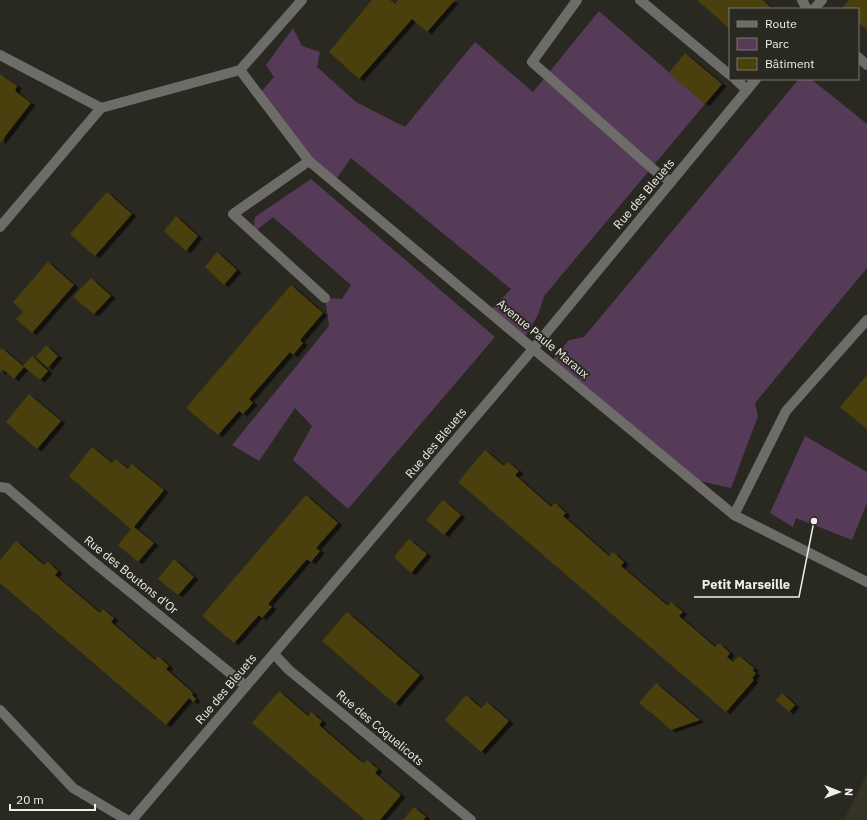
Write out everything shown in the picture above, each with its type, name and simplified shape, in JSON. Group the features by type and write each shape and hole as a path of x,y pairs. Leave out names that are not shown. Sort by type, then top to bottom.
{"street":[{"path":"0,227 101,108 240,70 302,0"},
{"path":"577,0 532,62 654,170 671,182"},
{"path":"640,0 729,74"},
{"path":"815,8 822,0"},
{"path":"0,55 101,108"},
{"path":"859,58 867,65"},
{"name":"Avenue Paule Maraux","path":"240,70 309,161 734,515 867,582"},
{"path":"736,80 747,90"},
{"name":"Rue des Bleuets","path":"132,820 533,349 755,80"},
{"path":"309,161 233,214 325,298"},
{"path":"734,515 786,410 867,320"},
{"name":"Rue des Boutons d'Or","path":"0,487 7,488 91,560 246,686"},
{"name":"Rue des Coquelicots","path":"274,654 289,670 471,820"},
{"path":"0,710 73,788 127,820"}],"shaded area":[{"path":"867,774 867,820 844,820"}],"green space":[{"path":"599,11 705,104 544,296 538,315 523,340 489,312 511,289 351,158 334,182 309,161 259,94 274,77 266,65 293,28 302,46 320,52 317,67 356,102 405,127 475,42 533,92"},
{"path":"798,80 812,80 867,124 867,268 755,403 758,416 731,488 691,479 550,363 569,340 584,337"},
{"path":"311,179 495,337 348,509 293,460 312,426 295,408 259,461 232,445 329,326 325,298 342,299 351,285 273,217 253,233 255,217"},
{"path":"805,436 867,472 867,503 852,540 796,518 793,527 770,513"}],"building":[{"path":"372,0 390,0 395,4 398,0 455,0 427,32 412,19 359,79 329,52"},
{"path":"697,0 762,0 772,8 729,8 729,28"},
{"path":"849,0 867,0 867,30 859,23 859,8 842,8"},
{"path":"685,53 722,84 705,104 669,73"},
{"path":"0,74 17,86 15,91 31,103 0,143"},
{"path":"107,192 132,214 95,256 70,234"},
{"path":"176,216 198,236 186,251 164,231"},
{"path":"217,252 237,270 224,285 205,267"},
{"path":"48,262 74,285 32,333 16,319 23,312 13,302"},
{"path":"91,278 111,296 94,314 73,297"},
{"path":"291,285 323,313 300,340 303,343 293,355 290,352 249,399 253,403 243,414 239,411 218,435 186,408"},
{"path":"46,345 58,356 48,368 36,357"},
{"path":"2,348 24,367 14,379 3,369 0,373 0,350"},
{"path":"32,356 48,371 40,380 23,366"},
{"path":"867,375 867,429 840,407"},
{"path":"29,394 61,421 37,449 6,422"},
{"path":"92,447 112,463 116,459 128,469 132,464 164,490 134,527 154,543 138,562 118,545 131,529 69,476"},
{"path":"485,450 504,466 508,462 519,471 515,475 551,507 555,503 566,513 563,516 609,556 613,552 624,562 621,566 668,606 671,602 683,612 679,616 715,647 719,643 730,653 727,657 733,662 739,656 754,668 753,671 756,673 752,678 754,680 726,712 458,482"},
{"path":"306,495 338,523 316,548 320,551 311,562 307,559 268,604 272,607 262,618 259,615 234,643 202,616"},
{"path":"443,500 461,515 444,535 426,520"},
{"path":"409,539 427,554 411,573 394,557"},
{"path":"16,541 44,565 48,562 58,571 55,575 100,613 103,609 114,618 111,622 155,660 158,656 169,666 166,669 193,693 192,695 196,699 193,702 189,698 166,725 0,583 0,560"},
{"path":"174,559 194,577 178,595 158,579"},
{"path":"347,612 420,675 395,704 322,641"},
{"path":"656,683 700,720 671,730 639,703"},
{"path":"279,691 308,716 311,712 322,721 319,725 358,759 364,763 367,760 378,769 375,773 401,795 380,820 365,820 252,723"},
{"path":"782,693 795,705 789,712 776,700"},
{"path":"466,695 481,708 487,702 509,721 481,752 445,720"},
{"path":"414,807 426,817 423,820 403,820"}],"place":[{"name":"Petit Marseille","path":"814,521"}]}
